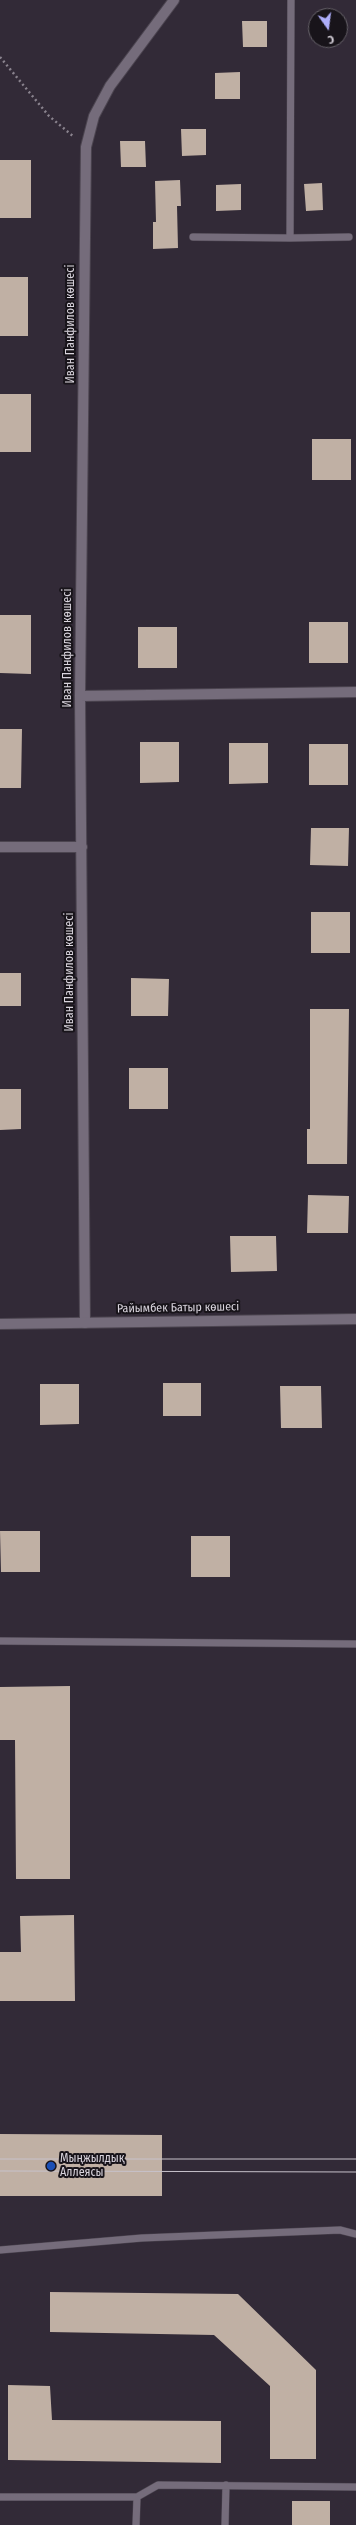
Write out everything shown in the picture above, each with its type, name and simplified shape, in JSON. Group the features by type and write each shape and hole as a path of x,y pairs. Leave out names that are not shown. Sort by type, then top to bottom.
{"street":[{"name":"Иван Панфилов көшесі","path":"85,1323 80,696 86,147 94,116 110,86 174,0"},
{"path":"80,696 356,692"},
{"path":"0,847 82,847"},
{"name":"Райымбек Батыр көшесі","path":"0,1324 356,1319"}],"lane":[{"path":"290,238 291,0"},
{"path":"193,238 349,237"},
{"path":"0,1641 356,1644"},
{"path":"0,2250 142,2238 340,2230 356,2234"},
{"path":"0,2497 137,2497 158,2485 356,2487"},
{"path":"225,2525 226,2485"},
{"path":"136,2525 137,2497"}],"path":[{"path":"0,58 49,116 86,147"}],"building":[{"path":"242,21 267,21 267,47 243,47"},
{"path":"240,72 240,99 215,99 215,73"},
{"path":"181,129 206,129 206,155 182,156"},
{"path":"120,141 145,141 146,167 121,167"},
{"path":"0,160 31,160 31,218 0,218"},
{"path":"180,180 181,206 177,206 178,248 153,249 153,222 156,222 155,181"},
{"path":"322,183 323,210 306,211 304,184"},
{"path":"241,184 241,210 216,211 216,185"},
{"path":"0,277 28,277 28,336 0,336"},
{"path":"0,394 31,394 31,452 0,452"},
{"path":"312,439 351,439 351,480 312,480"},
{"path":"0,615 31,615 31,674 0,673"},
{"path":"309,622 348,622 348,663 309,663"},
{"path":"138,627 177,627 177,668 138,668"},
{"path":"0,729 22,729 21,788 0,788"},
{"path":"140,742 179,742 179,782 140,783"},
{"path":"229,743 268,743 268,783 229,784"},
{"path":"309,744 348,744 348,785 309,785"},
{"path":"311,828 349,828 348,866 310,865"},
{"path":"311,912 350,912 350,953 311,953"},
{"path":"0,973 21,973 21,1006 0,1006"},
{"path":"131,978 169,979 168,1016 131,1016"},
{"path":"310,1009 349,1009 347,1164 307,1164 307,1129 310,1129"},
{"path":"129,1068 168,1068 168,1109 129,1109"},
{"path":"0,1089 21,1089 21,1129 0,1130"},
{"path":"308,1195 349,1196 348,1233 307,1233"},
{"path":"230,1236 276,1236 277,1271 231,1272"},
{"path":"163,1383 201,1383 201,1416 163,1416"},
{"path":"40,1384 79,1384 79,1424 40,1425"},
{"path":"280,1386 321,1386 322,1428 281,1428"},
{"path":"0,1531 40,1531 40,1572 1,1572"},
{"path":"191,1536 230,1536 230,1577 191,1577"},
{"path":"70,1686 70,1879 16,1879 15,1740 0,1740 0,1687"},
{"path":"74,1915 75,2001 0,2001 0,1952 21,1952 20,1916"},
{"path":"0,2134 162,2135 162,2196 0,2196"},
{"path":"50,2292 238,2294 316,2370 316,2459 270,2459 270,2386 214,2335 50,2332"},
{"path":"8,2385 50,2386 52,2420 221,2421 221,2463 8,2460"},
{"path":"292,2501 330,2501 330,2525 292,2525"}],"tram line":[{"path":"0,2159 356,2159"},
{"path":"0,2171 356,2172"}],"place":[{"name":"Мыңжылдық Аллеясы","path":"51,2166"}]}
